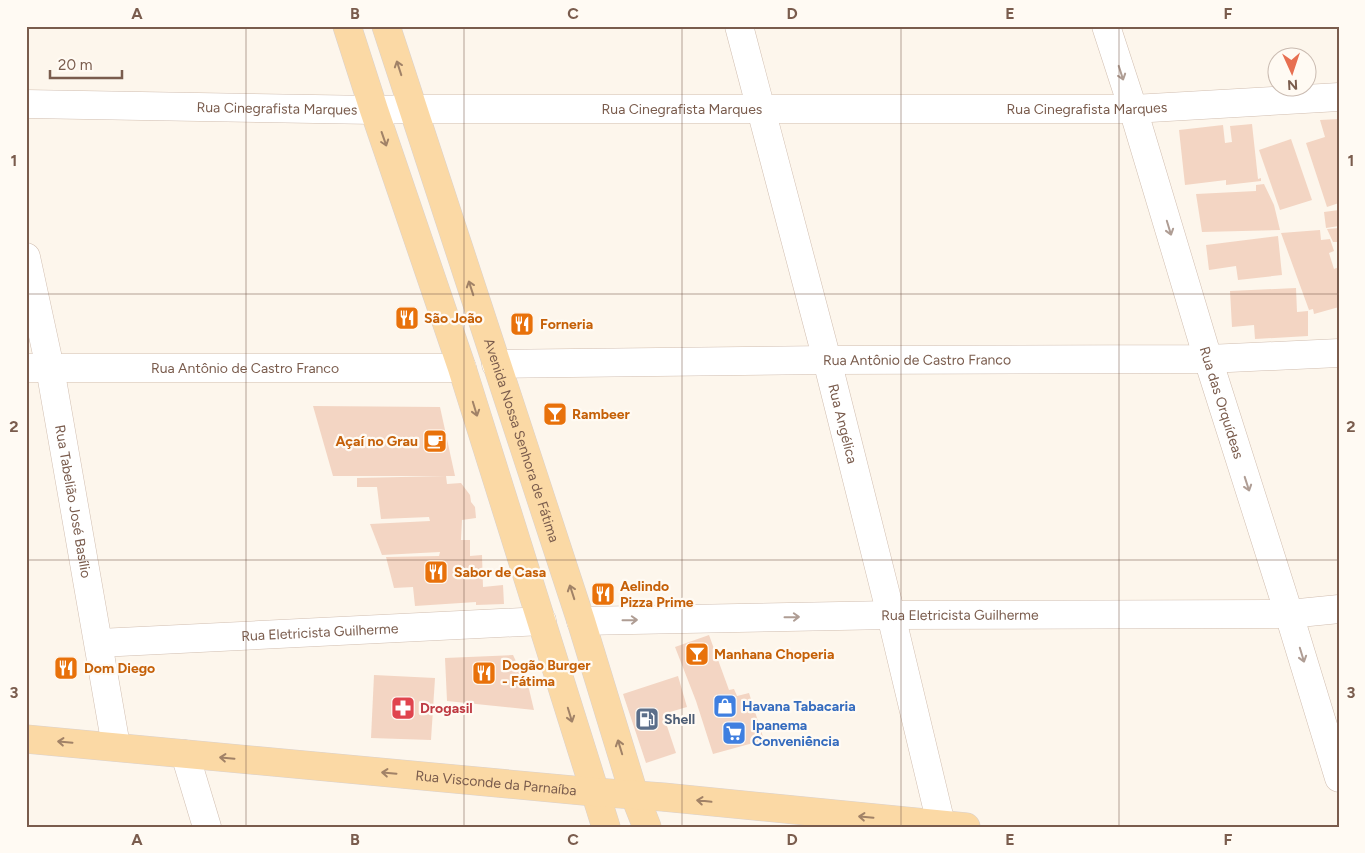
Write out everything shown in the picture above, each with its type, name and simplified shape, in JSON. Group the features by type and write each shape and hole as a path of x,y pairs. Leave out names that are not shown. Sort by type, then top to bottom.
{"main road":[{"path":"348,26 374,110 462,368 606,827"},
{"name":"Avenida Nossa Senhora de Fátima","path":"386,26 581,620 634,794 647,827"},
{"name":"Rua Visconde da Parnaíba","path":"26,739 954,825"}],"street":[{"name":"Rua Angélica","path":"739,26 827,360 891,615 954,825"},
{"name":"Rua das Orquídeas","path":"1106,26 1339,778"},
{"name":"Rua Cinegrafista Marques","path":"26,104 374,110 1133,109 1339,97"},
{"name":"Rua Tabelião José Basílio","path":"26,257 38,368 99,643 116,746"},
{"name":"Rua Antônio de Castro Franco","path":"496,364 827,360 1208,359 1339,353"},
{"name":"Rua Antônio de Castro Franco","path":"38,368 462,368"},
{"name":"Rua Eletricista Guilherme","path":"581,620 891,615 1289,614 1339,610"},
{"name":"Rua Eletricista Guilherme","path":"99,643 542,621"},
{"path":"185,754 207,827"}],"building":[{"path":"1339,119 1339,203 1327,207 1306,143 1325,137 1320,120"},
{"path":"1252,124 1258,179 1261,178 1261,181 1226,185 1226,180 1185,185 1179,130 1223,125 1225,143 1232,142 1230,126"},
{"path":"1291,139 1312,200 1280,210 1259,150"},
{"path":"1264,184 1274,205 1280,230 1202,232 1196,194 1256,191 1256,185"},
{"path":"1339,210 1339,226 1326,228 1324,212"},
{"path":"1339,228 1339,242 1333,242 1327,229"},
{"path":"1320,230 1321,240 1330,239 1334,251 1329,253 1334,269 1339,267 1339,307 1314,314 1313,309 1309,310 1281,233"},
{"path":"1278,236 1282,275 1238,280 1236,266 1209,270 1206,245"},
{"path":"1296,288 1297,312 1308,311 1308,336 1255,339 1254,325 1232,327 1230,291"},
{"path":"313,406 440,407 455,476 333,476"},
{"path":"446,476 447,484 461,483 470,495 471,502 475,507 476,518 462,520 461,540 470,540 470,556 482,555 483,587 503,585 504,604 476,605 476,602 415,606 413,587 394,588 386,557 439,556 440,552 382,555 370,524 430,521 429,517 381,519 377,487 357,487 357,478"},
{"path":"709,635 729,690 734,689 737,696 749,693 764,740 713,754 696,701 675,647"},
{"name":"Dogão Burger - Fátima","path":"513,655 529,689 534,710 447,701 445,658"},
{"name":"Drogasil","path":"374,675 435,678 431,740 371,738"},
{"path":"678,676 687,707 663,714 676,753 646,763 623,694"}],"place":[{"name":"São João","path":"407,318"},
{"name":"Forneria","path":"522,324"},
{"name":"Rambeer","path":"555,414"},
{"name":"Açaí no Grau","path":"435,441"},
{"name":"Sabor de Casa","path":"436,572"},
{"name":"Aelindo Pizza Prime","path":"603,594"},
{"name":"Manhana Choperia","path":"697,654"},
{"name":"Dom Diego","path":"66,668"},
{"name":"Dogão Burger - Fátima","path":"484,673"},
{"name":"Havana Tabacaria","path":"725,706"},
{"name":"Drogasil","path":"403,708"},
{"name":"Shell","path":"647,719"},
{"name":"Ipanema Conveniência","path":"734,733"}]}
